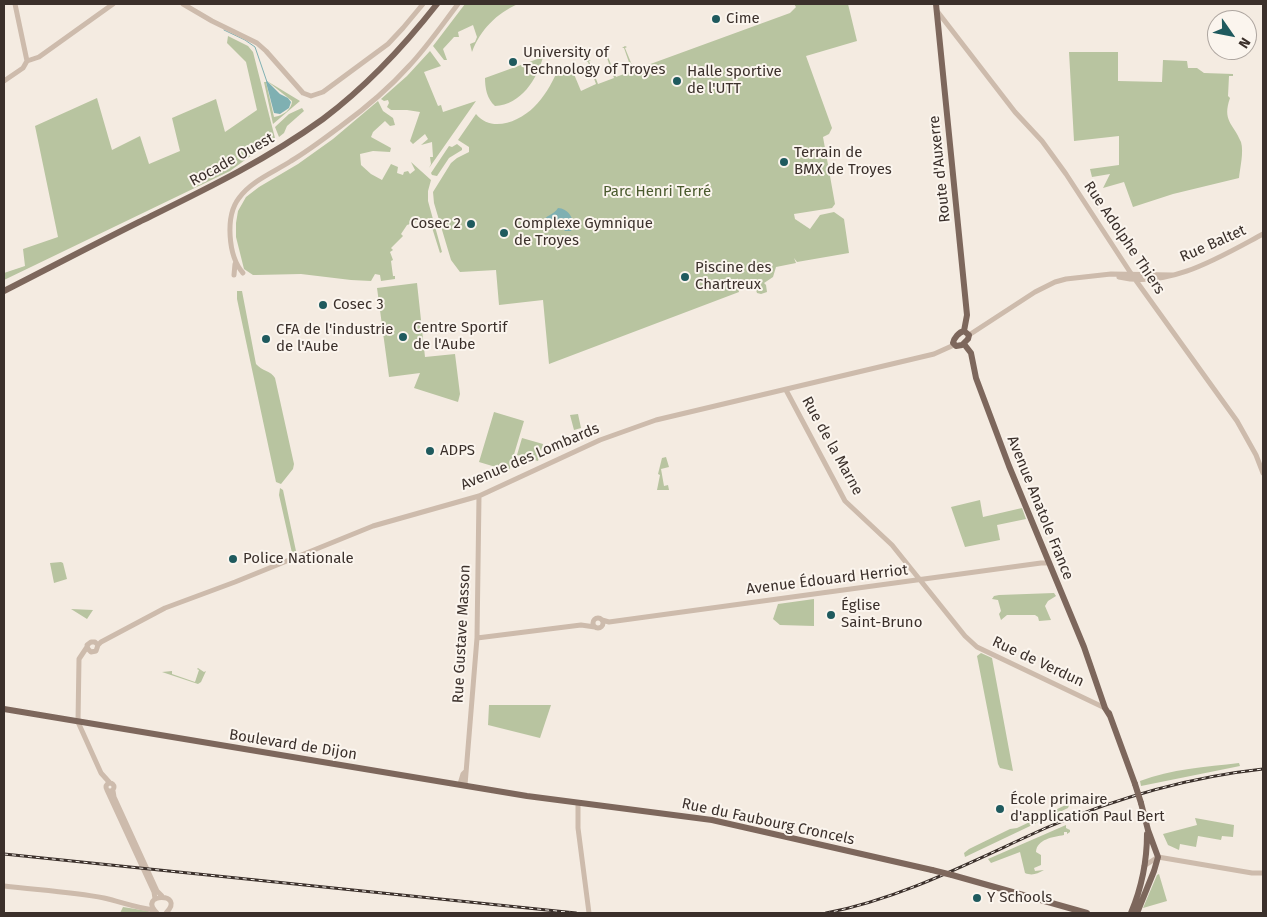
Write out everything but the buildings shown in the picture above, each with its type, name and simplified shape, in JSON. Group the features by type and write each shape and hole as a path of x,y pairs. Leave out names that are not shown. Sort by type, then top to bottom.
{"main road":[{"name":"Rocade Ouest","path":"4,291 224,180 275,152 324,118 366,83 403,45 437,4"},
{"name":"Route d'Auxerre","path":"936,4 967,315 966,333"},
{"path":"961,332 966,333 968,339 964,344 958,347 954,344 954,339 961,332"},
{"name":"Avenue Anatole France","path":"964,344 971,353 979,386 1009,466 1110,716 1135,784 1158,857"},
{"name":"Boulevard de Dijon","path":"4,709 578,803"},
{"name":"Rue du Faubourg Croncels","path":"578,803 712,820 932,870 1087,913"},
{"path":"1137,913 1150,865 1148,830"},
{"path":"1131,913 1150,865 1158,857"}],"street":[{"path":"4,81 23,68 27,61 15,4"},
{"path":"27,61 39,57 114,4"},
{"path":"183,4 257,43 271,56 298,90 312,96 323,92 388,44 423,4"},
{"path":"243,273 238,266 230,236 231,216 236,203 245,190 293,160 342,125 388,86 409,67 458,4"},
{"name":"Rue Adolphe Thiers","path":"937,11 1014,112 1047,147 1097,219 1132,275 1237,420 1256,455 1263,473"},
{"path":"938,24 949,27"},
{"name":"Rue Baltet","path":"1103,275 1136,280 1154,280 1214,260 1263,234"},
{"path":"234,276 235,256"},
{"path":"966,333 1050,284 1066,279 1103,275"},
{"name":"Rue Baltet","path":"1103,275 1173,275"},
{"name":"Avenue des Lombards","path":"98,643 165,608 373,526 479,496 626,430 656,420 931,355 954,344"},
{"name":"Rue de la Marne","path":"786,390 845,500 892,545 965,636 977,647"},
{"name":"Rue Gustave Masson","path":"463,785 477,638 479,496"},
{"name":"Avenue Édouard Herriot","path":"602,626 609,622 1041,563 1048,564"},
{"path":"477,638 581,625 602,626 603,624 599,618 581,625"},
{"path":"594,619 593,624 595,626"},
{"name":"Avenue Édouard Herriot","path":"602,620 609,622"},
{"path":"88,649 96,651 98,643 91,642 88,649 79,659 78,722 157,891 170,902 168,913"},
{"name":"Rue de Verdun","path":"977,647 1104,705"},
{"path":"4,886 105,898 155,912 154,892 109,787"},
{"path":"578,803 578,828 589,913"},
{"path":"1158,857 1256,874 1263,873"},
{"path":"133,906 154,901 162,896"}],"green space":[{"path":"465,4 518,4 503,12 490,23 475,44 472,52 470,44 475,42 477,37 473,25 458,32 459,37 454,37 443,49 447,60 444,60 433,46"},
{"name":"Parc Henri Terré","path":"794,4 848,4 857,41 806,56 832,128 829,134 823,137 835,204 832,208 794,214 795,219 810,229 820,215 834,212 844,219 849,253 797,262 794,258 796,263 776,267 773,277 764,283 767,292 757,293 754,284 738,287 739,292 549,364 543,300 499,305 496,270 460,272 451,260 434,203 433,192 451,163 469,152 469,147 458,140 476,114 482,120 497,124 513,121 521,117 538,103 557,72 571,67 581,91 596,84 588,62 586,62 587,60 591,60 589,61 598,84 614,78 606,55 604,55 607,53 609,53 607,54 616,77 632,71 624,48 622,48 625,46 627,47 625,48 634,70 790,13 796,7"},
{"path":"228,36 248,46 253,52 275,138 230,171 4,280 4,273 25,266 23,249 58,237 35,126 97,98 112,150 140,136 149,164 180,151 172,118 216,99 225,132 257,110 246,62 227,43"},
{"path":"430,51 441,66 424,72 438,106 441,105 443,112 476,101 429,168 431,164 430,157 433,157 432,142 421,145 428,139 425,134 413,144 410,141 420,112 391,110 387,107 388,100 384,101 381,99 407,76"},
{"path":"1069,52 1118,52 1118,81 1162,82 1163,60 1187,61 1188,68 1197,68 1204,73 1233,74 1233,76 1229,76 1228,96 1230,98 1227,112 1242,146 1239,178 1173,194 1133,207 1124,182 1103,188 1110,174 1092,177 1090,169 1119,165 1119,136 1074,141"},
{"path":"543,57 537,74 520,96 504,105 495,106 492,103 485,86 485,78"},
{"path":"267,81 300,101 273,124 264,82 266,82 274,117 286,112 292,101"},
{"path":"378,101 383,111 393,118 395,125 390,126 385,121 373,132 371,137 391,148 390,152 373,151 360,154 361,165 371,174 382,180 391,164 398,167 397,173 403,175 404,172 408,171 410,174 415,170 411,162 431,180 428,201 442,252 440,253 429,218 407,225 401,234 403,236 391,248 393,250 390,252 395,279 381,281 380,275 375,274 371,281 301,274 253,275 244,269 236,237 236,223 238,211 246,197 333,139"},
{"path":"302,108 304,111 287,126 284,133 279,137 275,127 289,114"},
{"path":"457,144 462,150 449,158 437,176 432,175 431,173 449,146 452,147"},
{"name":"Centre Sportif de l'Aube","path":"417,283 425,357 455,354 460,394 458,402 414,388 420,373 389,377 377,288"},
{"path":"237,291 242,291 256,364 275,378 294,464 293,469 281,484 276,482 237,299"},
{"path":"494,412 524,421 509,471 479,462"},
{"path":"578,414 581,428 574,430 570,415"},
{"path":"522,438 543,444 538,461 517,455"},
{"path":"666,457 669,467 661,469 664,486 668,485 669,490 657,490 662,458"},
{"path":"280,488 283,490 296,551 294,554 292,553 279,495"},
{"path":"980,500 983,517 1022,508 1026,519 997,525 1000,540 965,547 951,507"},
{"path":"50,563 63,563 67,579 54,583"},
{"path":"1054,593 1056,596 1048,601 1045,606 1051,620 1039,621 1035,615 1007,615 1001,620 998,600 992,599 994,596 999,595"},
{"path":"814,599 814,626 780,625 773,619 778,604"},
{"path":"71,609 93,610 87,619"},
{"path":"981,653 992,658 1013,771 1000,768 998,764 977,656"},
{"path":"198,668 204,672 206,671 201,682 198,684 162,672 172,671 172,674 195,682"},
{"path":"489,705 551,705 540,738 488,725"},
{"path":"1239,763 1240,766 1141,786 1140,781 1164,774"},
{"path":"1070,803 1068,808 965,857 964,853 969,849"},
{"path":"1195,818 1234,825 1233,837 1222,836 1221,840 1198,836 1196,847 1180,844 1179,850 1168,845 1163,834 1197,825"},
{"path":"1066,825 1070,832 1067,834 1067,832 1064,832 1064,835 1046,839 1039,844 1036,852 1041,855 1041,865 1034,868 1035,871 1044,870 1039,873 1025,873 1020,852 991,863 988,859"},
{"path":"1159,874 1167,901 1143,908 1157,875"},
{"path":"123,907 148,911 151,913 120,913"}],"water":[{"path":"267,81 291,102 289,108 280,114 274,113"},
{"path":"558,208 567,211 570,215 574,224 571,231 565,231 561,226 546,226 542,223 545,218"}],"waterway":[{"path":"224,30 255,47 267,82"}],"railway":[{"path":"826,913 883,898 912,888 1048,827 1127,798 1208,777 1263,769"},
{"path":"4,854 576,913"}],"place":[{"name":"Cime","path":"716,19"},
{"name":"University of Technology of Troyes","path":"513,62"},
{"name":"Halle sportive de l'UTT","path":"677,81"},
{"name":"Terrain de BMX de Troyes","path":"784,162"},
{"name":"Cosec 2","path":"471,224"},
{"name":"Complexe Gymnique de Troyes","path":"504,233"},
{"name":"Piscine des Chartreux","path":"685,277"},
{"name":"Cosec 3","path":"323,305"},
{"name":"Centre Sportif de l'Aube","path":"403,337"},
{"name":"CFA de l'industrie de l'Aube","path":"266,339"},
{"name":"ADPS","path":"430,451"},
{"name":"Police Nationale","path":"233,559"},
{"name":"Église Saint-Bruno","path":"831,615"},
{"name":"École primaire d'application Paul Bert","path":"1000,809"},
{"name":"Y Schools","path":"977,898"}]}
